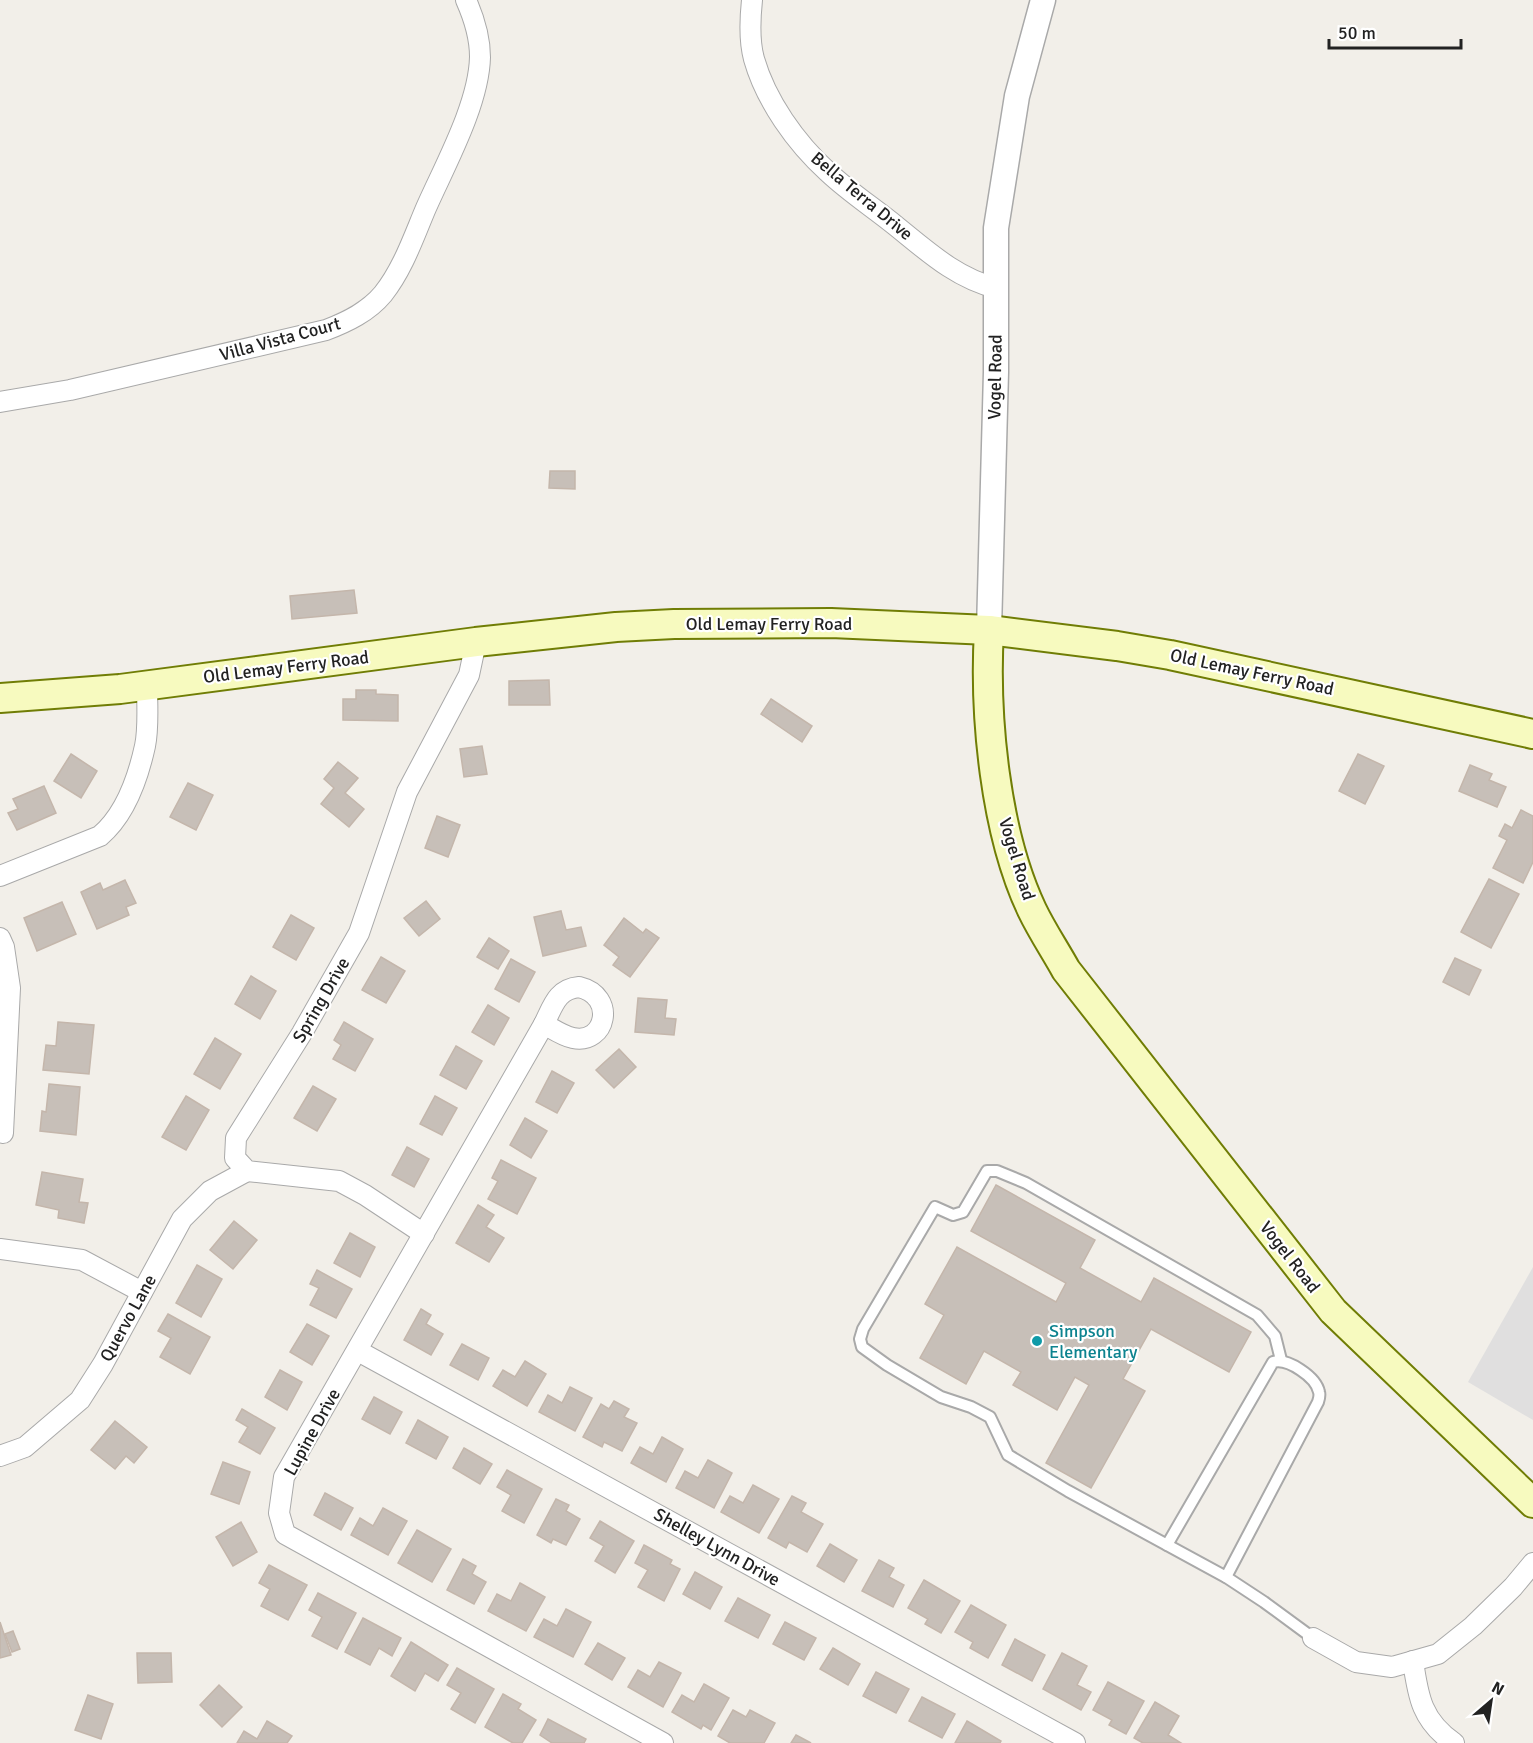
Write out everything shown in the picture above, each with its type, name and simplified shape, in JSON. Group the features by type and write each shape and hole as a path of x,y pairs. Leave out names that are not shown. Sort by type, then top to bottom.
{"main road":[{"name":"Old Lemay Ferry Road","path":"0,698 147,685 476,642 616,627 674,624 831,623 989,630 1117,646 1170,655 1533,734"},
{"name":"Vogel Road","path":"989,630 986,676 993,764 1010,848 1032,909 1066,970 1333,1311 1533,1503"}],"street":[{"name":"Villa Vista Court","path":"0,402 70,390 326,330 347,322 366,310 383,294 401,265 472,99 480,58 473,17 466,0"},
{"name":"Bella Terra Drive","path":"752,0 751,33 754,58 773,104 807,150 828,173 947,266 978,283 996,288"},
{"name":"Vogel Road","path":"989,630 996,372 996,228 1017,96 1043,0"},
{"name":"Spring Drive","path":"247,1171 235,1158 236,1138 302,1033 359,933 407,792 469,675 476,642"},
{"path":"0,876 100,836 113,825 127,802 145,744 147,685"},
{"path":"0,938 4,947 10,988 3,1133"},
{"name":"Lupine Drive","path":"544,1024 284,1477 279,1513 285,1533 663,1743"},
{"path":"247,1171 339,1181 365,1195 424,1234"},
{"name":"Quervo Lane","path":"0,1456 25,1447 80,1400 103,1364 182,1219 210,1191 247,1171"},
{"path":"0,1249 82,1260 142,1292"},
{"name":"Shelley Lynn Drive","path":"358,1351 1075,1743"},
{"path":"1313,1638 1356,1662 1392,1667 1438,1654 1473,1626 1513,1587 1533,1563"},
{"path":"1413,1661 1418,1695 1432,1724 1454,1743"}],"lane":[{"path":"1281,1360 1275,1336 1257,1315 1026,1183 997,1171 987,1172 963,1212 953,1215 935,1207 863,1329 860,1338 862,1347 887,1365 941,1397 971,1407 990,1417 1008,1455 1068,1491 1226,1577 1313,1638"},
{"path":"1167,1545 1273,1362 1281,1360 1291,1364 1310,1377 1319,1391 1318,1402 1226,1577"}],"shaded area":[{"path":"1533,1267 1533,1420 1468,1382"}],"building":[{"path":"550,471 575,471 575,489 549,488"},
{"path":"354,590 357,613 292,619 290,596"},
{"path":"549,680 550,705 509,705 509,681"},
{"path":"356,690 376,690 376,694 398,695 398,721 343,720 343,699 356,699"},
{"path":"771,699 812,726 802,742 761,714"},
{"path":"482,746 487,774 464,777 460,749"},
{"path":"71,754 97,771 81,798 54,781"},
{"path":"1358,754 1384,766 1365,804 1339,791"},
{"path":"338,762 358,778 345,793 364,809 349,827 321,804 334,788 324,779"},
{"path":"1470,765 1492,774 1489,780 1506,787 1497,807 1459,791"},
{"path":"188,783 213,795 196,830 170,817"},
{"path":"44,786 56,813 17,830 8,813 18,809 13,799"},
{"path":"1521,810 1533,816 1533,862 1523,883 1493,868 1507,840 1499,836 1505,824 1512,828"},
{"path":"437,816 460,825 448,857 425,848"},
{"path":"1489,879 1519,894 1491,948 1461,932"},
{"path":"125,880 136,903 126,907 129,915 97,929 81,892 100,883 103,890"},
{"path":"426,901 440,919 419,936 404,918"},
{"path":"62,902 76,934 37,951 24,918"},
{"path":"561,911 566,930 581,927 586,946 543,956 534,917"},
{"path":"291,915 314,928 296,960 273,947"},
{"path":"624,918 643,933 646,929 659,938 630,977 613,965 619,957 604,945"},
{"path":"489,938 509,951 498,969 477,957"},
{"path":"381,957 405,971 386,1003 362,990"},
{"path":"1455,958 1481,970 1469,995 1443,982"},
{"path":"511,959 535,972 519,1002 495,989"},
{"path":"251,976 276,991 260,1019 235,1004"},
{"path":"638,998 667,1000 665,1018 676,1019 674,1035 635,1032"},
{"path":"488,1005 509,1018 494,1045 472,1032"},
{"path":"58,1022 94,1025 89,1074 43,1070 46,1045 56,1046"},
{"path":"344,1022 373,1039 355,1071 333,1059 341,1045 334,1040"},
{"path":"215,1038 241,1054 220,1089 194,1074"},
{"path":"456,1046 482,1061 466,1089 440,1075"},
{"path":"619,1049 636,1067 614,1088 596,1070"},
{"path":"552,1071 574,1083 557,1113 536,1102"},
{"path":"49,1084 80,1087 76,1135 40,1131 42,1111 46,1112"},
{"path":"313,1086 336,1099 317,1131 294,1118"},
{"path":"186,1096 209,1110 186,1150 162,1137"},
{"path":"435,1096 457,1108 442,1135 420,1124"},
{"path":"525,1118 547,1131 531,1158 510,1145"},
{"path":"407,1147 429,1159 414,1187 392,1175"},
{"path":"501,1160 536,1178 517,1214 488,1199 498,1181 492,1178"},
{"path":"42,1172 83,1179 79,1202 88,1203 84,1223 58,1218 59,1210 36,1205"},
{"name":"Simpson Elementary","path":"996,1185 1095,1240 1080,1268 1141,1302 1154,1278 1251,1332 1229,1372 1151,1329 1123,1379 1145,1391 1091,1488 1046,1463 1089,1385 1075,1377 1057,1410 1013,1385 1021,1372 984,1351 966,1384 920,1358 944,1315 925,1304 957,1247 1056,1302 1066,1283 971,1231"},
{"path":"478,1205 494,1215 486,1227 504,1238 489,1262 456,1243"},
{"path":"234,1221 257,1240 233,1269 210,1250"},
{"path":"350,1233 375,1247 360,1277 334,1263"},
{"path":"197,1265 222,1279 201,1317 176,1303"},
{"path":"317,1270 352,1289 336,1318 310,1305 319,1288 310,1284"},
{"path":"421,1309 431,1315 426,1324 443,1334 431,1355 404,1340"},
{"path":"168,1314 210,1337 190,1374 160,1357 171,1338 158,1331"},
{"path":"307,1324 329,1336 312,1365 290,1352"},
{"path":"462,1344 489,1358 478,1380 450,1365"},
{"path":"525,1361 546,1374 527,1406 493,1386 503,1370 515,1377"},
{"path":"280,1370 302,1382 287,1410 265,1397"},
{"path":"570,1387 592,1398 575,1431 539,1412 548,1395 562,1403"},
{"path":"374,1397 402,1412 390,1434 362,1419"},
{"path":"614,1401 629,1409 624,1417 637,1423 622,1451 604,1442 602,1447 583,1437 601,1404 609,1409"},
{"path":"242,1409 275,1428 260,1454 239,1442 248,1427 236,1420"},
{"path":"418,1420 448,1437 436,1459 406,1443"},
{"path":"115,1421 147,1447 134,1463 126,1456 115,1469 91,1450"},
{"path":"662,1437 683,1449 666,1482 631,1463 640,1447 653,1454"},
{"path":"464,1448 492,1464 480,1484 453,1468"},
{"path":"708,1460 732,1473 714,1508 676,1488 685,1471 698,1478"},
{"path":"223,1462 250,1472 239,1504 211,1494"},
{"path":"507,1470 542,1489 524,1523 502,1511 511,1495 497,1487"},
{"path":"753,1485 779,1499 759,1533 721,1512 730,1496 743,1503"},
{"path":"325,1493 353,1508 341,1530 314,1515"},
{"path":"792,1496 806,1503 801,1512 823,1524 807,1552 789,1542 786,1548 768,1538"},
{"path":"556,1499 569,1505 566,1511 580,1519 566,1545 553,1539 551,1543 537,1535"},
{"path":"383,1508 407,1521 388,1555 351,1535 360,1518 373,1526"},
{"path":"600,1521 634,1541 615,1573 595,1561 604,1546 590,1538"},
{"path":"241,1522 257,1552 233,1566 216,1537"},
{"path":"417,1530 451,1549 432,1582 398,1563"},
{"path":"830,1544 857,1560 844,1582 817,1566"},
{"path":"644,1545 672,1560 670,1564 680,1569 664,1601 638,1587 648,1570 635,1563"},
{"path":"463,1559 476,1566 472,1574 486,1582 474,1604 447,1590"},
{"path":"879,1560 894,1568 889,1577 904,1585 893,1607 862,1591"},
{"path":"269,1565 307,1585 288,1620 261,1606 270,1589 259,1583"},
{"path":"695,1572 722,1587 710,1609 683,1594"},
{"path":"924,1580 960,1601 941,1633 925,1624 928,1619 908,1608"},
{"path":"520,1583 545,1597 526,1631 488,1611 497,1594 511,1601"},
{"path":"318,1593 356,1613 337,1649 312,1636 322,1617 309,1610"},
{"path":"738,1598 770,1615 758,1638 725,1621"},
{"path":"971,1605 1006,1625 988,1658 970,1648 973,1642 955,1632"},
{"path":"566,1609 591,1622 573,1657 534,1637 544,1619 557,1626"},
{"path":"363,1618 401,1638 392,1656 379,1648 370,1665 345,1652"},
{"path":"0,1622 11,1655 0,1658"},
{"path":"785,1622 816,1638 804,1660 773,1644"},
{"path":"13,1631 20,1649 12,1652 5,1634"},
{"path":"1015,1639 1045,1655 1032,1681 1002,1665"},
{"path":"411,1642 448,1665 438,1681 425,1673 415,1691 391,1676"},
{"path":"598,1643 625,1658 612,1680 585,1664"},
{"path":"833,1648 860,1664 848,1685 820,1669"},
{"path":"137,1653 171,1653 172,1682 138,1683"},
{"path":"1062,1653 1087,1666 1077,1685 1091,1692 1081,1710 1043,1689"},
{"path":"659,1662 681,1673 663,1707 628,1687 638,1670 650,1677"},
{"path":"457,1668 494,1689 475,1723 451,1709 461,1693 447,1685"},
{"path":"876,1672 909,1689 896,1713 863,1696"},
{"path":"1108,1682 1144,1701 1126,1734 1109,1725 1112,1720 1093,1710"},
{"path":"704,1684 729,1698 711,1730 703,1725 701,1729 672,1712 682,1695 694,1702"},
{"path":"219,1685 242,1707 222,1727 200,1705"},
{"path":"503,1694 521,1704 518,1709 536,1720 522,1743 513,1743 485,1727"},
{"path":"88,1695 113,1704 101,1739 75,1730"},
{"path":"922,1697 955,1714 942,1738 909,1721"},
{"path":"1155,1702 1179,1716 1168,1735 1181,1743 1143,1743 1134,1738"},
{"path":"733,1710 746,1717 750,1710 775,1723 764,1743 730,1743 718,1736"},
{"path":"548,1719 586,1739 584,1743 552,1743 540,1735"},
{"path":"267,1721 292,1736 287,1743 237,1743 244,1731 257,1739"},
{"path":"967,1721 1001,1741 1000,1743 955,1743"},
{"path":"796,1735 811,1743 791,1743"}],"place":[{"name":"Simpson Elementary","path":"1037,1341"}]}
